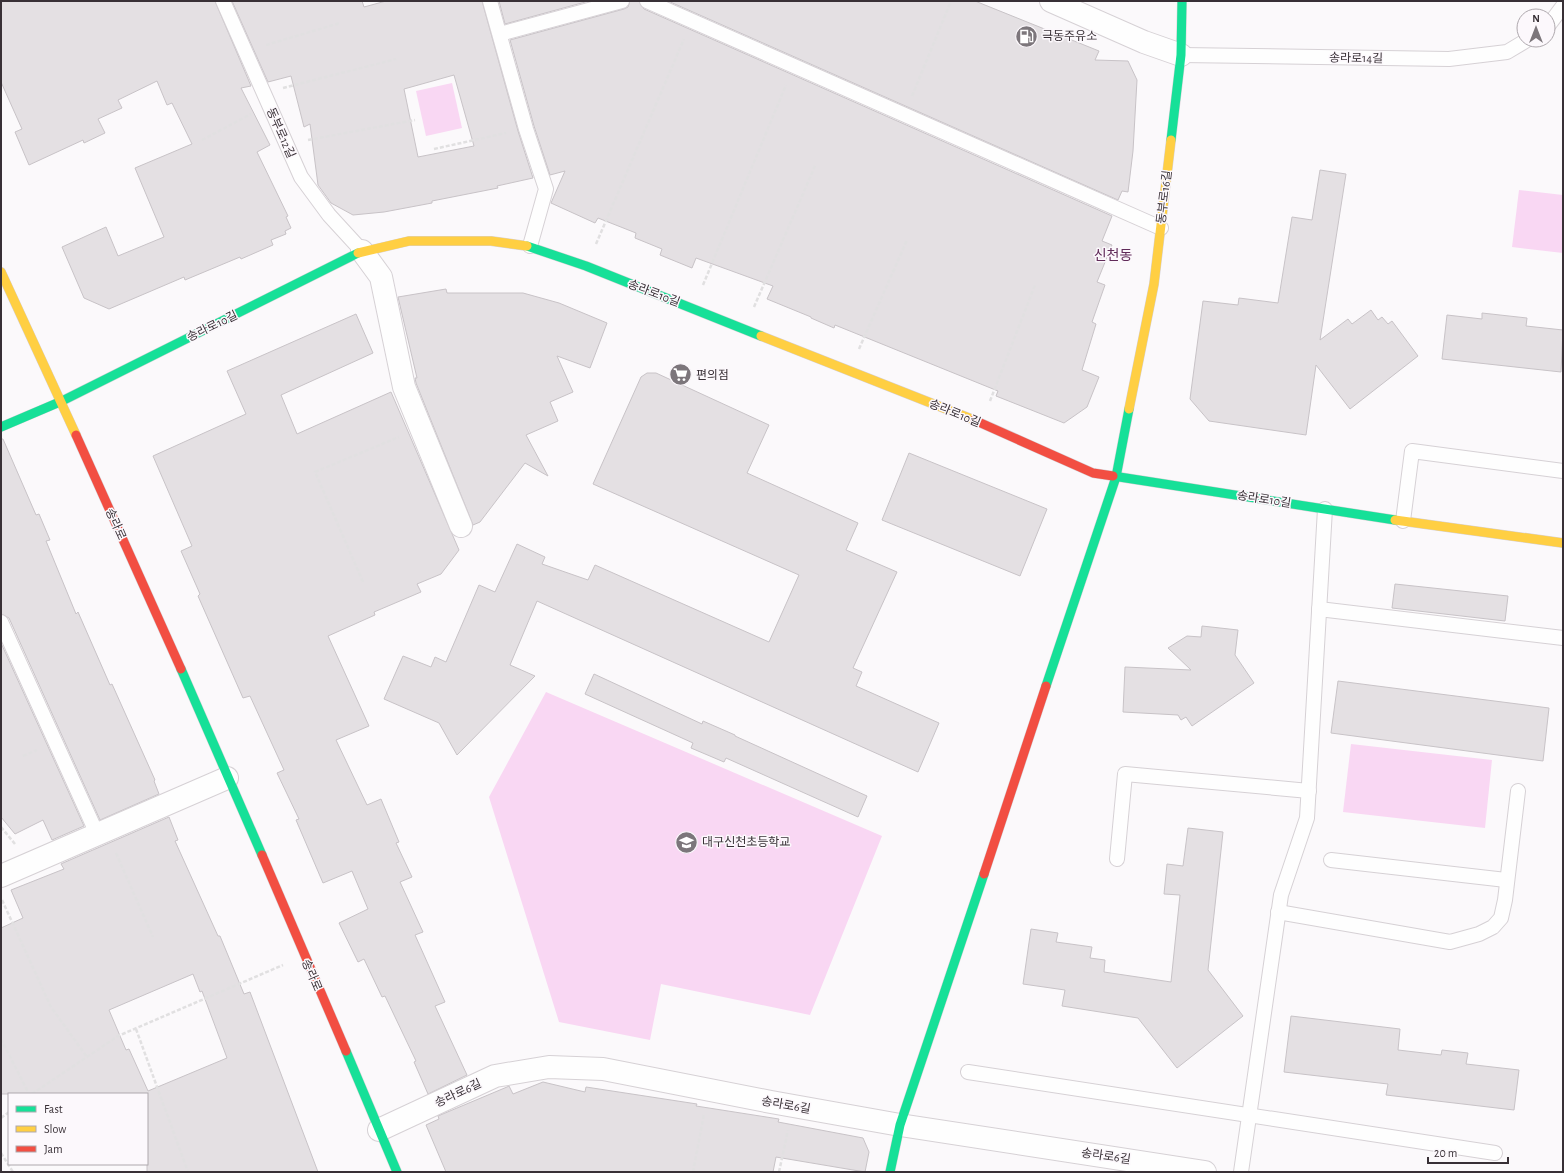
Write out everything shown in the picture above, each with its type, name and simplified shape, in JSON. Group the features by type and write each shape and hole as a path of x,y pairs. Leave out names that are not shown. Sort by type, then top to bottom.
{"street":[{"path":"1051,1 1144,42 1181,55"},
{"name":"동부로16길","path":"890,1172 900,1125 1116,477 1154,284 1181,55 1182,1"},
{"name":"송라로10길","path":"1,427 62,401 362,252 409,241 491,241 530,246 586,266 981,424 1093,473 1403,521 1563,543"},
{"path":"362,252 381,277 404,386 460,526"},
{"name":"송라로","path":"1,272 62,401 397,1172"},
{"path":"1,876 227,778"},
{"name":"송라로6길","path":"379,1130 495,1076 549,1067 603,1069 900,1125 1205,1172"}],"lane":[{"name":"동부로12길","path":"223,1 301,177 329,215 362,252"},
{"path":"490,1 526,129 546,189 530,246"},
{"path":"500,34 622,1"},
{"path":"647,1 1161,228"},
{"path":"1556,15 1563,6"},
{"name":"송라로14길","path":"1181,55 1449,59 1507,52 1516,47"},
{"path":"1403,521 1412,451 1563,471"},
{"path":"1241,1172 1281,895 1307,818 1325,509"},
{"path":"1319,609 1563,638"},
{"path":"1,622 102,833"},
{"path":"1117,859 1125,774 1309,791"},
{"path":"1278,912 1450,942 1479,934 1493,927 1500,918 1505,900 1506,880 1518,791"},
{"path":"1332,860 1506,880"},
{"path":"968,1072 1495,1153"}],"path":[{"path":"904,115 951,1"},
{"path":"586,266 692,21"},
{"path":"244,51 340,23"},
{"path":"202,140 266,99 396,59"},
{"path":"694,308 794,66"},
{"path":"286,144 415,120"},
{"path":"434,149 526,129"},
{"path":"744,329 815,166"},
{"path":"849,371 907,240"},
{"path":"981,424 1036,285"},
{"path":"363,582 315,472 421,428"},
{"path":"102,833 153,937"},
{"path":"1,898 51,1007 87,1057"},
{"path":"33,1093 118,1036 304,956"},
{"path":"136,1029 188,1172"},
{"path":"1,1039 28,1093"},
{"path":"693,1172 708,1090"},
{"path":"779,1172 793,1106"},
{"path":"1,1153 8,1164"}],"shaded area":[{"path":"452,83 462,128 426,136 416,91"},
{"path":"1519,190 1563,195 1563,253 1512,247"},
{"path":"546,692 882,836 810,1015 661,984 650,1040 559,1022 489,797"},
{"path":"1351,744 1492,760 1485,828 1343,812"}],"building":[{"path":"1,1 215,1 251,86 241,88 270,145 257,152 288,216 286,217 291,228 285,231 286,234 271,240 273,245 185,280 184,277 109,309 84,298 62,247 106,227 118,256 164,237 135,168 192,144 172,103 167,105 157,81 118,100 122,108 98,119 105,133 84,143 83,140 29,165 15,132 22,129 1,82"},
{"path":"232,1 362,1 364,7 386,1 482,1 518,131 533,178 497,186 498,188 432,201 432,203 384,212 353,215 331,203 318,185 310,124 304,127 291,76 268,82","holes":["454,75 474,146 418,157 404,89"]},
{"path":"499,1 589,1 505,24"},
{"path":"630,1 639,1 644,9 1112,216 1102,241 1112,245 1097,282 1105,285 1092,322 1096,324 1082,370 1099,377 1087,407 1064,423 996,396 998,391 835,325 834,328 767,299 773,286 696,258 692,268 660,255 662,249 635,238 636,233 598,218 595,223 551,203 565,171 550,175 534,126 510,40 624,9 628,7"},
{"path":"668,1 975,1 1099,51 1095,60 1128,61 1137,80 1133,151 1128,192 1122,191 1118,200"},
{"path":"1320,170 1346,174 1320,340 1348,319 1352,324 1371,310 1378,320 1382,317 1388,324 1392,321 1418,356 1350,409 1316,365 1306,435 1209,421 1190,399 1203,301 1238,305 1239,298 1278,303 1292,217 1312,220"},
{"path":"446,289 447,293 523,293 559,303 607,323 590,368 557,356 573,392 550,402 558,421 526,435 548,476 525,463 480,522 473,525 416,383 415,378 417,378 398,297"},
{"path":"1482,313 1527,318 1526,326 1563,330 1561,372 1442,359 1447,315 1482,319"},
{"path":"356,314 373,353 281,395 297,434 391,392 459,550 441,574 417,584 421,592 374,612 375,615 328,636 369,726 336,740 367,805 381,799 399,842 396,843 412,877 400,882 423,932 415,935 445,1002 435,1006 467,1075 428,1094 414,1062 416,1061 385,996 382,997 364,959 358,962 339,923 368,909 352,871 323,883 296,820 299,819 277,773 284,770 250,696 243,698 198,596 200,594 181,551 192,546 153,456 246,414 227,371"},
{"path":"647,373 656,373 769,425 747,473 858,523 846,550 897,572 853,668 862,672 856,686 939,723 918,772 537,601 510,665 535,676 457,755 439,723 384,699 403,656 431,667 435,657 446,662 479,585 495,592 517,544 545,557 542,564 588,580 595,565 769,642 799,575 593,484 641,377"},
{"path":"1,439 3,439 36,515 39,514 50,540 46,541 76,614 78,612 110,685 112,684 155,780 154,781 159,794 100,820 9,618 1,614"},
{"path":"909,453 1047,509 1020,576 882,520"},
{"path":"1395,584 1508,596 1505,621 1392,608"},
{"path":"1202,626 1238,630 1235,655 1254,683 1192,726 1186,717 1181,720 1178,715 1123,712 1125,667 1191,670 1168,648 1187,636 1201,637"},
{"path":"1,643 84,826 52,840 43,820 15,834 1,817"},
{"path":"594,674 702,724 703,721 735,735 867,796 858,817 726,758 724,762 691,748 693,743 585,694"},
{"path":"1338,681 1549,708 1543,761 1331,733"},
{"path":"169,817 178,840 175,841 218,936 220,936 244,994 250,992 318,1172 147,1172 148,1093 1,1094 1,928 23,918 11,890 64,869 61,864","holes":["193,974 200,992 202,991 227,1058 148,1091 129,1049 126,1050 109,1010"]},
{"path":"1188,828 1223,832 1208,970 1243,1016 1177,1068 1138,1018 1062,1006 1065,990 1023,984 1031,929 1058,933 1056,942 1092,947 1090,958 1105,960 1104,972 1171,982 1180,895 1164,894 1167,864 1183,866"},
{"path":"1291,1016 1400,1029 1398,1050 1441,1055 1442,1050 1468,1053 1466,1064 1519,1070 1514,1110 1386,1095 1388,1084 1284,1072"},
{"path":"543,1082 585,1092 586,1087 697,1104 696,1106 779,1119 778,1122 863,1138 869,1152 865,1172 776,1157 773,1172 446,1172 426,1125 439,1119 438,1116 509,1086 513,1094"}],"traffic: fast":[{"path":"1171,140 1181,55 1182,1"},
{"path":"527,246 586,266 761,336"},
{"path":"1,427 62,401 358,253"},
{"path":"1046,686 1116,477 1129,409"},
{"path":"1113,476 1395,520"},
{"path":"181,669 262,855"},
{"path":"890,1172 900,1125 984,874"},
{"path":"346,1051 397,1172"}],"traffic: slow":[{"path":"1129,409 1154,284 1171,140"},
{"path":"358,253 409,241 491,241 527,246"},
{"path":"1,272 76,435"},
{"path":"761,336 974,420"},
{"path":"1395,520 1563,543"}],"traffic: jam":[{"path":"974,420 1093,473 1113,476"},
{"path":"76,435 181,669"},
{"path":"984,874 1046,686"},
{"path":"262,855 346,1051"}],"place":[{"name":"극동주유소","path":"1027,36"},
{"name":"편의점","path":"680,375"},
{"name":"대구신천초등학교","path":"686,842"}],"district":[{"name":"신천동","path":"1113,255"}]}
